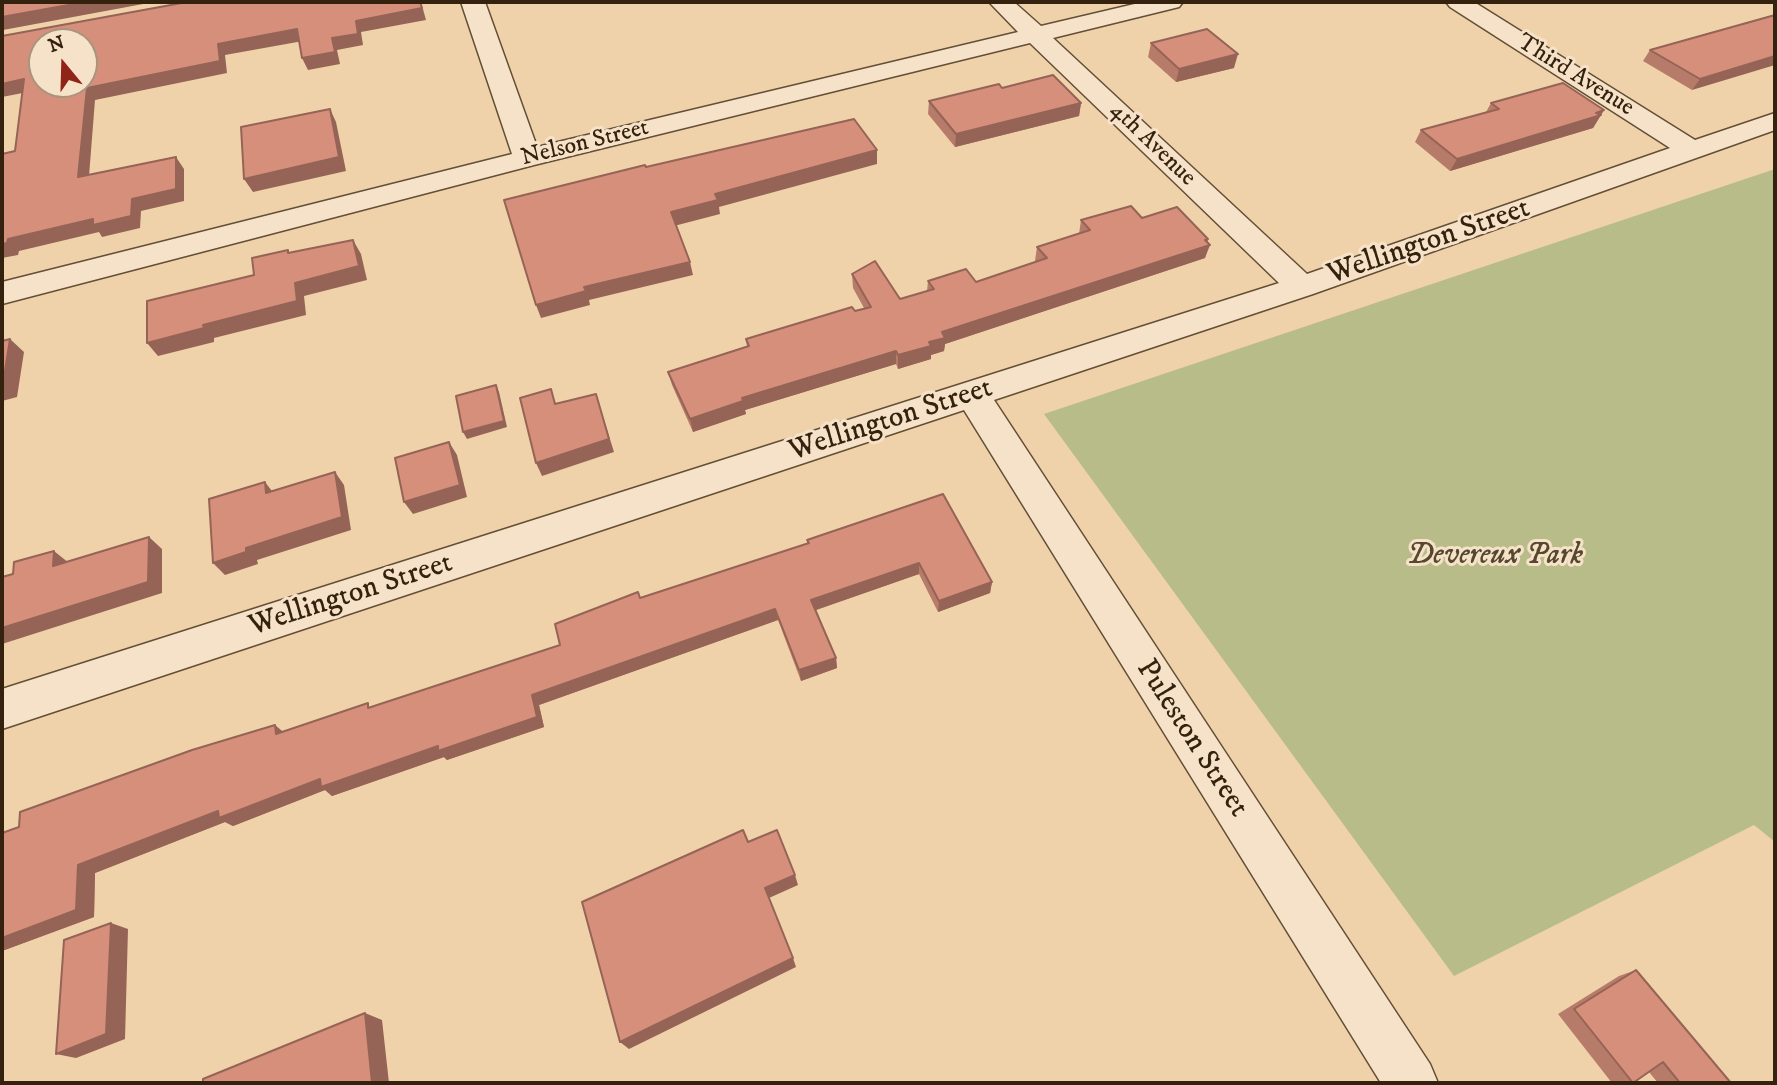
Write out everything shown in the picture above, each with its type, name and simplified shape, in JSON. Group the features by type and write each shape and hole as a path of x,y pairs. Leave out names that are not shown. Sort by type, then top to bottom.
{"street":[{"path":"473,2 527,158"},
{"name":"4th Avenue","path":"1001,2 1302,288"},
{"name":"Nelson Street","path":"2,293 527,158 1171,2"},
{"name":"Third Avenue","path":"1458,2 1692,149"},
{"name":"Wellington Street","path":"2,709 1302,288 1775,121"},
{"name":"Puleston Street","path":"972,395 1411,1083"}],"green space":[{"name":"Devereux Park","path":"1775,169 1775,842 1754,825 1454,976 1044,414"}],"building":[{"path":"2,2 85,2 2,17"},
{"path":"187,2 420,2 422,8 356,21 358,34 332,38 335,52 302,58 297,29 218,44 220,61 98,86 98,28 46,28"},
{"path":"1775,15 1775,56 1700,79 1650,50"},
{"path":"1207,29 1238,54 1179,69 1151,43"},
{"path":"28,31 28,98 86,98 78,177 176,157 176,189 132,199 131,216 93,225 93,219 8,239 7,243 2,244 2,154 15,151 24,79 2,84 2,36"},
{"path":"1053,75 1081,103 956,134 929,101 999,84 1002,88"},
{"path":"1563,83 1604,110 1596,113 1601,115 1457,159 1421,130 1499,109 1491,103"},
{"path":"330,109 339,157 244,179 241,127"},
{"path":"854,119 877,150 715,194 718,200 671,212 690,262 584,287 586,291 536,305 504,200 645,165 646,167"},
{"path":"1131,206 1142,218 1177,207 1208,239 1205,240 1210,245 942,332 945,338 929,342 931,346 898,355 896,351 742,398 743,401 690,419 668,372 749,346 746,339 852,307 855,311 871,307 852,274 875,261 900,299 934,289 928,281 966,269 976,282 1047,258 1037,247 1090,230 1081,220"},
{"path":"353,240 359,266 295,283 297,301 203,325 204,328 147,343 147,301 254,275 252,258"},
{"path":"10,339 3,384 2,384 2,341"},
{"path":"496,385 504,421 463,432 456,396"},
{"path":"551,389 555,404 596,394 609,439 536,463 520,398"},
{"path":"449,442 460,485 404,502 395,458"},
{"path":"335,472 342,517 246,548 246,552 213,563 209,499 265,482 266,493"},
{"path":"943,494 992,582 939,601 919,563 811,600 836,658 799,670 775,609 532,695 537,717 438,751 438,746 321,787 320,779 219,818 218,811 78,865 76,910 2,938 2,833 19,827 20,812 192,750 275,725 276,734 368,703 368,708 560,645 555,624 638,592 640,598 809,543 807,540"},
{"path":"149,537 148,582 2,628 2,577 13,574 14,562 54,551 53,566"},
{"path":"743,830 748,842 777,830 795,875 765,888 793,958 620,1042 582,902"},
{"path":"111,923 106,1034 56,1054 64,940"},
{"path":"1636,970 1731,1083 1680,1083 1663,1062 1633,1083 1574,1009"},
{"path":"365,1013 372,1083 203,1083 203,1079"}]}
